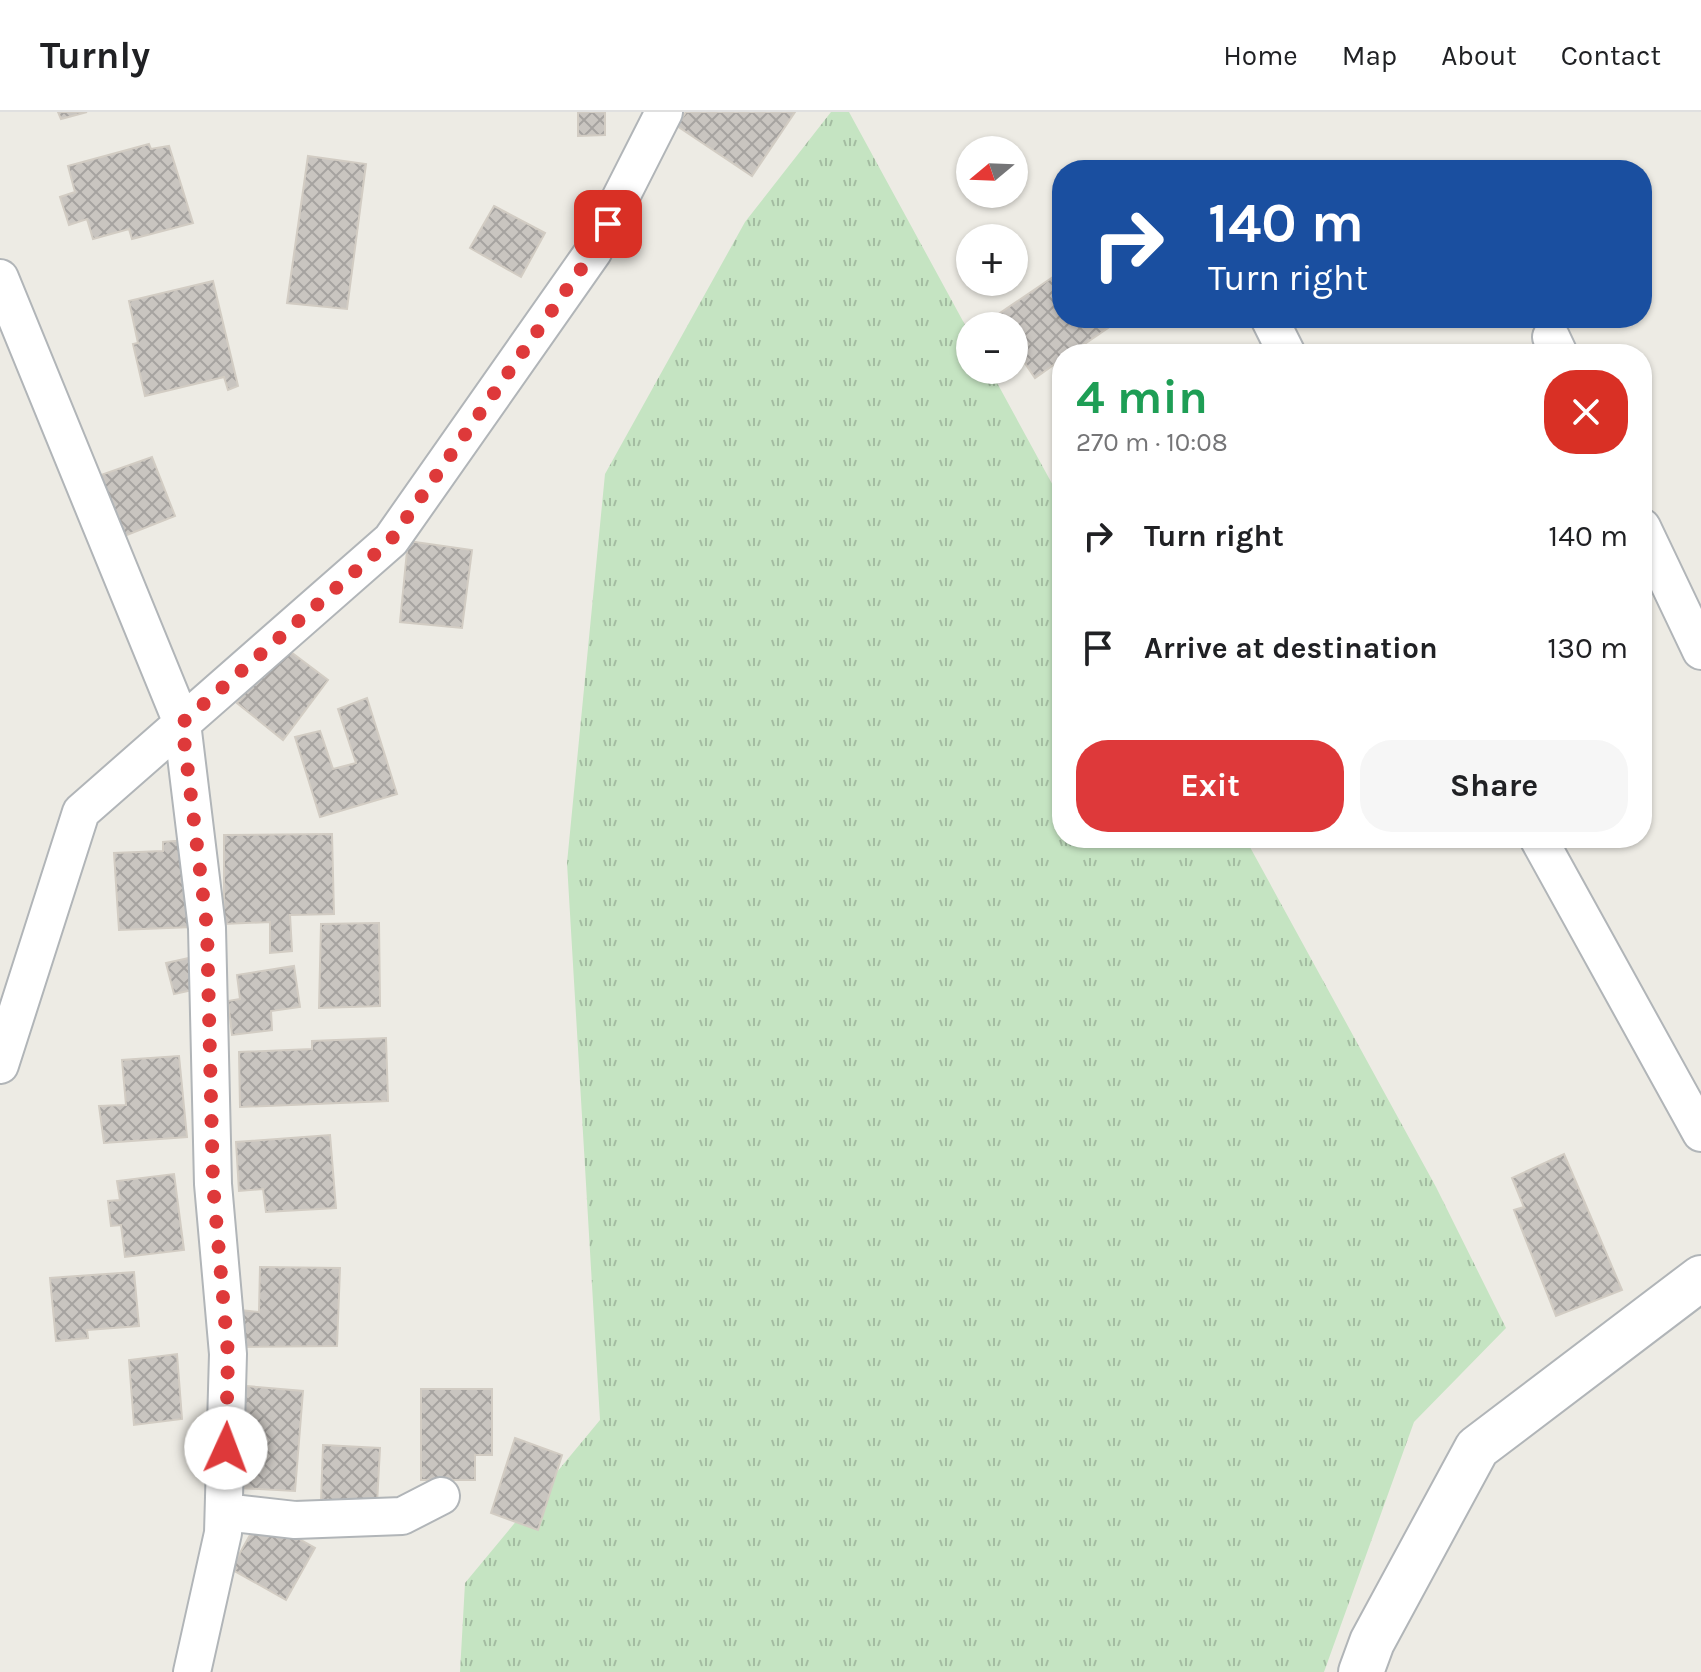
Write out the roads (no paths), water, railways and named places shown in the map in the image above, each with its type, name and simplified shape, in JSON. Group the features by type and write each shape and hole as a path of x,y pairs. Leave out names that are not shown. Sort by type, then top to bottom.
{"street":[{"path":"0,1065 81,812 391,540 593,252 664,112"},
{"path":"0,278 182,723 207,928 213,1184 228,1354 223,1533 192,1672"},
{"path":"1652,548 1701,651"},
{"path":"1544,848 1701,1133"},
{"path":"1361,1672 1372,1642 1477,1448 1701,1278"},
{"path":"224,1512 295,1520 402,1516 441,1496"}]}
